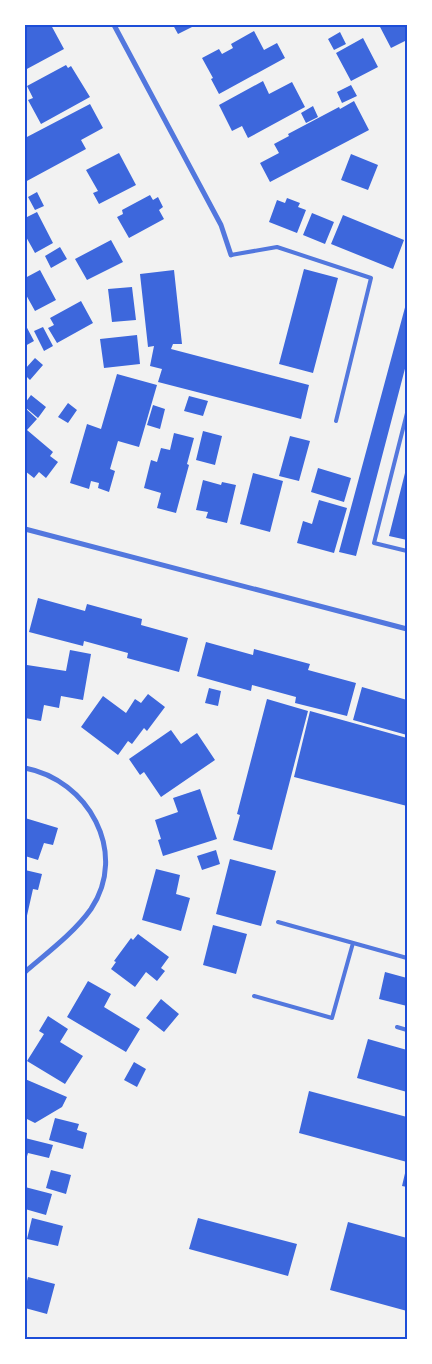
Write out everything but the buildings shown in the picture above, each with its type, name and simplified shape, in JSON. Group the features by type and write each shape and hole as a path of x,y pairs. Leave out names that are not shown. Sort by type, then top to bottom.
{"street":[{"path":"114,25 221,225 231,255"},
{"path":"25,529 407,629"},
{"path":"25,768 55,778 89,808 99,827 104,845 105,866 98,896 90,909 78,924 25,972"}],"lane":[{"path":"231,255 277,248 371,278 336,421"},
{"path":"407,413 374,542 407,551"},
{"path":"278,922 407,958"},
{"path":"254,996 332,1018 353,943"},
{"path":"397,1027 407,1030"}]}
